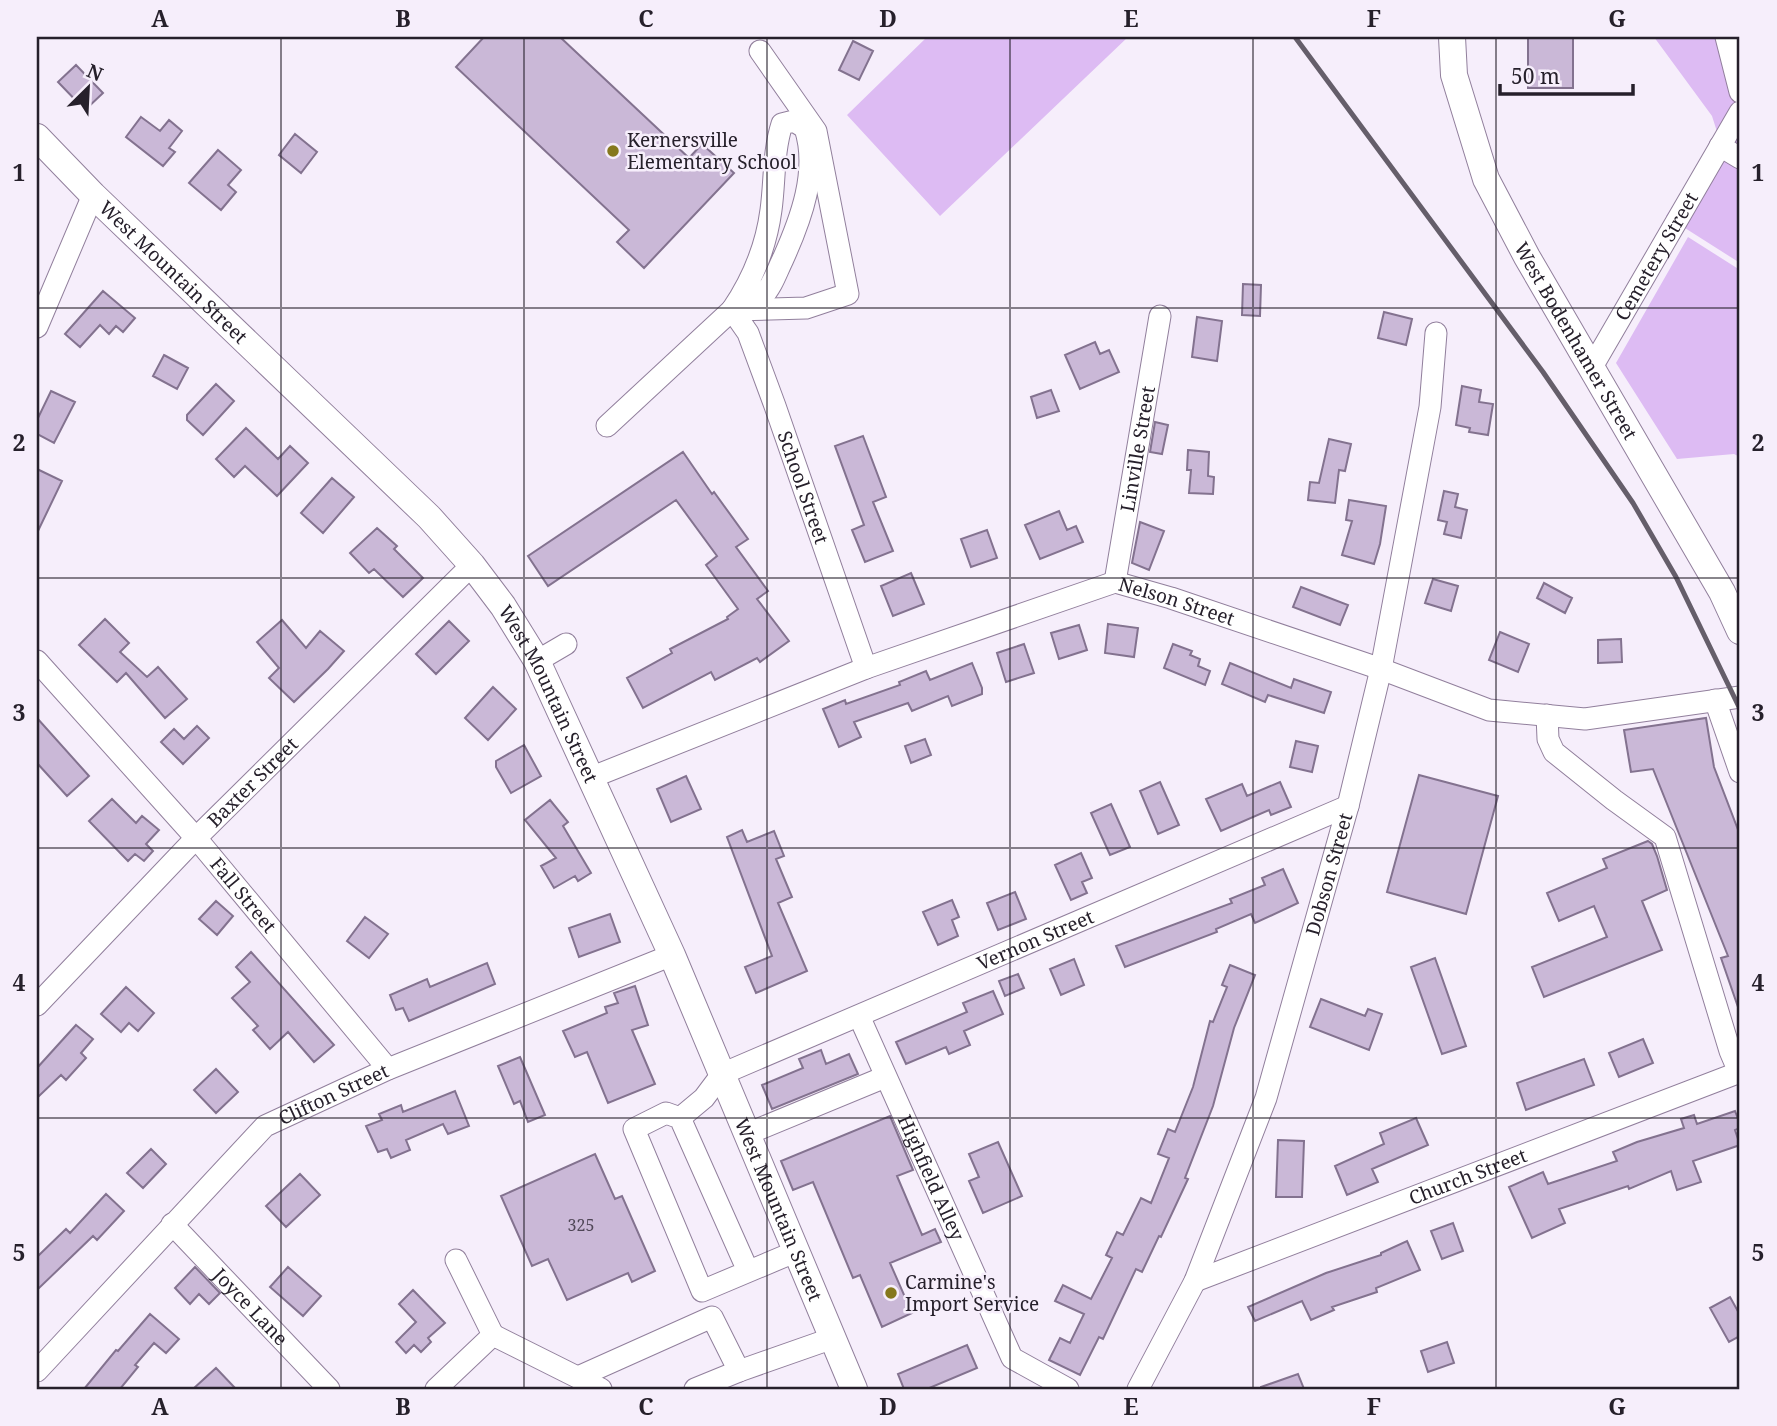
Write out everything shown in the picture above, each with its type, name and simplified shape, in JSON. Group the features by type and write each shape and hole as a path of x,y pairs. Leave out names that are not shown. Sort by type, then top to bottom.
{"main road":[{"name":"West Bodenhamer Street","path":"1452,37 1454,75 1486,179 1527,257 1722,593 1740,631"},
{"name":"West Mountain Street","path":"37,137 93,195 429,517 472,565 503,606 537,662 672,955 854,1389"}],"street":[{"path":"1726,37 1740,92"},
{"path":"732,310 806,308 848,294 816,131 760,51"},
{"name":"Cemetery Street","path":"1592,367 1740,112"},
{"path":"607,426 732,310 751,281 766,239 776,142 782,124 794,121 805,128 810,143 809,177 798,225 773,281 761,298 732,310"},
{"path":"1720,146 1740,158"},
{"path":"37,327 93,195"},
{"name":"School Street","path":"732,310 748,334 775,406 866,668"},
{"name":"Linville Street","path":"1115,582 1160,316"},
{"name":"Dobson Street","path":"1138,1389 1195,1280 1266,1098 1348,806 1381,669 1430,407 1436,333"},
{"name":"Baxter Street","path":"37,1005 195,838 472,565"},
{"name":"Nelson Street","path":"590,778 866,668 1115,582 1171,598 1381,669 1489,710 1585,719 1740,697"},
{"path":"537,662 566,644"},
{"name":"Fall Street","path":"37,661 195,838 388,1069"},
{"path":"1715,700 1740,772"},
{"path":"1547,715 1548,739 1554,752 1665,837 1730,1051 1739,1072"},
{"name":"Vernon Street","path":"723,1074 1348,806"},
{"name":"Clifton Street","path":"37,1371 265,1125 388,1069 672,955"},
{"name":"Highfield Alley","path":"859,1016 1013,1357 1068,1389"},
{"name":"Church Street","path":"1195,1280 1739,1072"},
{"path":"680,1118 704,1098 723,1074"},
{"path":"747,1134 886,1077"},
{"path":"748,1272 680,1118 666,1113 634,1129 702,1291 748,1272 797,1251"},
{"name":"Joyce Lane","path":"172,1224 329,1389"},
{"path":"456,1260 493,1335 601,1389"},
{"path":"578,1377 712,1317 739,1371"},
{"path":"436,1389 493,1335"},
{"path":"695,1389 833,1338"}],"shaded area":[{"path":"927,37 1128,37 940,216 847,115"},
{"path":"1654,37 1740,37 1740,263 1666,216 1719,138 1712,116"},
{"path":"1688,237 1740,270 1740,457 1734,454 1677,459 1616,363"}],"building":[{"name":"Kernersville Elementary School","path":"484,37 560,37 689,158 702,144 734,173 644,268 617,242 629,230 456,67"},
{"path":"1528,37 1573,37 1573,88 1528,88"},
{"path":"853,41 873,51 859,80 839,70"},
{"path":"76,65 103,93 85,110 58,82"},
{"path":"141,117 160,131 169,120 182,131 169,148 175,152 163,166 126,137"},
{"path":"295,134 317,152 301,173 279,155"},
{"path":"218,150 241,170 228,185 236,192 221,210 189,183"},
{"path":"1243,284 1261,285 1260,316 1242,315"},
{"path":"103,291 135,318 123,332 116,326 109,334 100,325 80,347 65,334"},
{"path":"1384,312 1412,319 1406,345 1378,338"},
{"path":"1197,317 1222,321 1217,361 1192,357"},
{"path":"1095,342 1100,354 1109,350 1119,372 1080,389 1065,355"},
{"path":"164,355 188,368 177,389 153,376"},
{"path":"216,384 234,401 203,435 187,420 187,415"},
{"path":"1462,386 1481,390 1479,402 1493,404 1488,435 1469,432 1470,428 1456,425"},
{"path":"1051,390 1059,411 1037,418 1031,397"},
{"path":"51,391 75,402 54,443 37,434 37,420"},
{"path":"1155,422 1168,425 1162,454 1150,452"},
{"path":"246,428 278,459 290,446 308,463 277,496 245,466 234,477 216,459"},
{"path":"863,436 886,497 873,502 893,551 865,562 852,530 864,525 835,446"},
{"path":"1329,439 1351,444 1345,471 1339,470 1335,503 1308,500 1310,482 1319,483"},
{"path":"1188,450 1209,452 1208,476 1214,477 1213,494 1189,493 1191,470 1187,470"},
{"path":"683,452 748,539 736,547 768,591 757,599 789,641 760,662 757,658 715,680 711,672 643,708 627,678 672,653 670,649 728,619 727,617 738,609 706,565 717,556 676,500 548,586 528,556"},
{"path":"37,469 62,481 37,533"},
{"path":"332,478 354,497 323,533 301,513"},
{"path":"1444,491 1458,494 1455,507 1467,510 1461,538 1444,534 1447,522 1438,520"},
{"path":"1349,500 1386,506 1374,564 1342,555 1352,521 1346,520"},
{"path":"1059,511 1067,530 1076,526 1083,542 1040,559 1025,525"},
{"path":"1140,522 1164,531 1149,570 1132,563"},
{"path":"377,528 397,546 394,549 423,578 403,597 374,569 369,573 350,553"},
{"path":"987,530 997,558 971,567 961,539"},
{"path":"911,573 924,604 893,616 881,586"},
{"path":"1433,579 1458,586 1451,611 1425,603"},
{"path":"1544,583 1572,598 1565,613 1537,598"},
{"path":"1301,587 1348,605 1340,625 1293,607"},
{"path":"105,619 129,643 120,652 147,677 158,667 187,699 165,718 126,673 117,682 79,645"},
{"path":"282,620 306,648 320,631 344,651 294,702 269,678 279,668 257,642"},
{"path":"449,621 469,641 436,674 416,654"},
{"path":"1108,624 1138,628 1134,657 1105,653"},
{"path":"1079,625 1087,650 1059,659 1051,633"},
{"path":"1500,632 1529,644 1518,672 1489,660"},
{"path":"1621,639 1622,662 1598,663 1598,640"},
{"path":"1024,644 1034,673 1006,682 997,653"},
{"path":"1173,644 1192,651 1190,655 1200,659 1198,666 1210,671 1205,685 1164,668"},
{"path":"972,663 982,694 952,706 948,696 912,711 908,703 854,722 861,737 839,747 823,709 900,685 899,682 926,671 930,680"},
{"path":"1230,663 1291,688 1294,679 1331,692 1324,713 1268,695 1265,702 1222,684"},
{"path":"493,687 516,709 488,740 465,718"},
{"path":"37,718 89,776 67,796 37,763"},
{"path":"1706,718 1714,767 1740,835 1740,1007 1721,958 1728,956 1653,769 1631,772 1624,730"},
{"path":"197,726 209,738 183,764 161,742 174,729 184,739"},
{"path":"925,739 931,755 911,763 905,746"},
{"path":"1296,741 1318,746 1312,772 1290,767"},
{"path":"524,745 541,776 511,793 496,767 496,761"},
{"path":"1419,775 1498,796 1466,914 1387,892"},
{"path":"686,776 701,809 671,822 657,789"},
{"path":"1160,782 1179,825 1158,834 1140,791"},
{"path":"1280,782 1291,807 1271,815 1269,810 1221,831 1206,799 1242,784 1247,796"},
{"path":"112,799 136,823 142,816 159,830 146,844 153,851 144,861 135,854 128,861 89,821"},
{"path":"550,800 568,822 563,826 591,873 578,881 575,876 554,888 541,866 556,858 525,820"},
{"path":"1111,804 1130,847 1110,855 1091,813"},
{"path":"742,830 747,842 774,831 784,856 776,859 792,897 778,903 807,971 756,993 745,967 772,956 727,837"},
{"path":"1648,841 1657,856 1667,890 1642,901 1662,950 1544,997 1532,967 1607,937 1594,906 1559,921 1547,893 1607,868 1603,859"},
{"path":"1081,853 1092,878 1082,882 1087,893 1071,900 1055,865"},
{"path":"1283,869 1298,903 1255,923 1251,914 1216,929 1217,932 1125,967 1116,946 1232,903 1230,899 1265,885 1262,878"},
{"path":"1015,892 1026,919 998,930 987,903"},
{"path":"952,900 959,917 952,920 958,936 938,945 923,912"},
{"path":"216,901 233,916 217,935 199,919"},
{"path":"610,914 620,942 579,957 569,928"},
{"path":"365,917 388,934 369,958 347,941"},
{"path":"251,952 334,1045 314,1062 288,1032 270,1049 253,1030 258,1026 232,998 250,982 236,967"},
{"path":"1435,958 1466,1046 1442,1054 1411,967"},
{"path":"1074,959 1084,985 1061,995 1050,969"},
{"path":"487,963 495,984 409,1021 403,1008 396,1010 390,995 427,979 430,987"},
{"path":"1230,965 1255,975 1234,1028 1213,1106 1185,1178 1188,1179 1142,1272 1136,1269 1103,1339 1099,1337 1080,1375 1049,1360 1060,1338 1070,1343 1084,1314 1055,1301 1063,1285 1091,1299 1112,1258 1106,1255 1117,1232 1123,1235 1141,1198 1151,1203 1169,1158 1158,1154 1168,1129 1175,1132 1193,1087 1210,1021 1213,1022 1227,987 1222,985"},
{"path":"1018,974 1024,988 1005,996 999,981"},
{"path":"635,986 648,1025 632,1030 655,1084 608,1103 587,1052 575,1057 563,1031 607,1013 605,1007 618,1003 614,993"},
{"path":"126,987 154,1013 138,1031 129,1023 121,1032 101,1014"},
{"path":"993,991 1003,1014 964,1031 970,1045 949,1054 946,1047 906,1064 896,1042 967,1012 963,1003"},
{"path":"1321,999 1365,1016 1368,1009 1382,1014 1369,1050 1310,1027"},
{"path":"76,1025 93,1039 81,1053 86,1058 66,1080 61,1075 37,1098 37,1068"},
{"path":"1643,1039 1653,1063 1619,1077 1609,1053"},
{"path":"821,1050 826,1064 849,1054 858,1074 772,1109 762,1085 803,1068 799,1059"},
{"path":"520,1057 545,1115 528,1122 520,1101 514,1104 498,1066"},
{"path":"1584,1059 1594,1085 1526,1110 1517,1083"},
{"path":"216,1069 238,1092 216,1113 194,1090"},
{"path":"455,1091 469,1126 448,1134 443,1124 406,1140 410,1150 391,1158 387,1149 378,1152 366,1126 382,1120 379,1114 401,1105 403,1112"},
{"path":"1735,1111 1740,1124 1740,1128 1735,1130 1740,1145 1693,1161 1701,1182 1677,1190 1671,1171 1629,1189 1628,1186 1559,1209 1565,1223 1532,1238 1509,1187 1543,1172 1548,1184 1617,1161 1613,1152 1684,1128 1681,1119 1694,1115 1697,1124"},
{"path":"890,1116 913,1170 897,1176 922,1235 935,1229 941,1242 890,1263 912,1313 882,1327 860,1275 853,1278 813,1182 793,1190 781,1161"},
{"path":"1416,1118 1428,1145 1372,1169 1378,1182 1347,1195 1335,1166 1384,1144 1380,1133"},
{"path":"1278,1140 1304,1141 1302,1197 1276,1197"},
{"path":"998,1142 1022,1196 983,1213 969,1181 979,1177 969,1154"},
{"path":"151,1149 166,1164 143,1188 127,1173"},
{"path":"595,1154 615,1199 622,1196 655,1271 632,1282 628,1273 567,1300 548,1259 532,1266 501,1196"},
{"path":"300,1174 320,1195 286,1227 266,1206"},
{"path":"106,1194 124,1211 97,1240 93,1236 37,1290 37,1257 66,1229 70,1233"},
{"path":"1453,1223 1463,1251 1442,1259 1431,1231"},
{"path":"1407,1241 1420,1270 1376,1288 1377,1292 1332,1307 1334,1310 1311,1320 1302,1301 1255,1321 1248,1307 1326,1273 1381,1255"},
{"path":"195,1267 220,1293 209,1304 199,1294 190,1304 175,1288"},
{"path":"288,1267 321,1296 303,1316 270,1287"},
{"path":"413,1290 445,1323 428,1338 431,1342 421,1352 414,1345 406,1353 396,1342 416,1322 399,1304"},
{"path":"1730,1297 1740,1315 1740,1336 1729,1342 1710,1308"},
{"path":"150,1314 179,1339 166,1353 154,1343 135,1365 138,1367 120,1389 84,1389 116,1350 118,1351"},
{"path":"1447,1342 1454,1363 1428,1372 1421,1351"},
{"path":"967,1345 977,1368 927,1389 904,1389 898,1374"},
{"path":"216,1368 236,1389 193,1389"},
{"path":"1298,1374 1304,1389 1261,1389 1261,1387"}],"railway":[{"path":"1295,37 1543,372 1633,503 1676,577 1740,709"}],"place":[{"name":"Kernersville Elementary School","path":"613,151"},
{"name":"Carmine's Import Service","path":"891,1293"}]}
